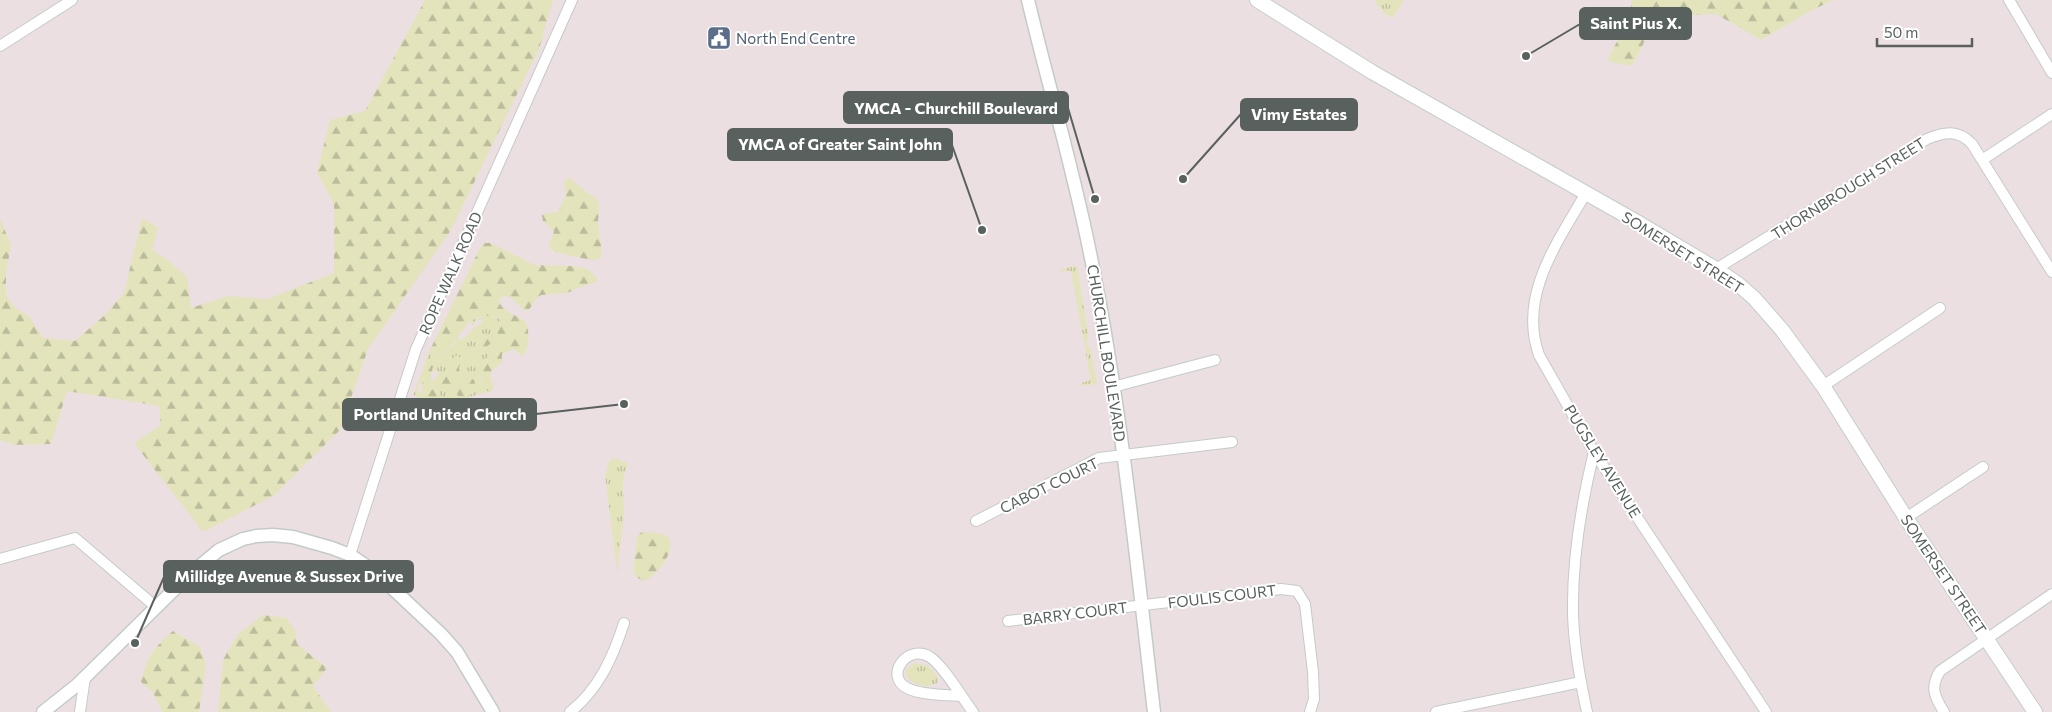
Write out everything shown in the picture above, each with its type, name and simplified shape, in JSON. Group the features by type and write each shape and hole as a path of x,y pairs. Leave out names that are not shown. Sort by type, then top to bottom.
{"main road":[{"name":"SOMERSET STREET","path":"1257,0 1372,72 1586,193 1716,269 1738,284 1764,309 1782,330 1822,386 1906,518 2035,712"}],"street":[{"path":"0,46 72,0"},
{"name":"ROPE WALK ROAD","path":"350,555 416,349 572,0"},
{"name":"CHURCHILL BOULEVARD","path":"1028,0 1090,250 1124,455 1154,712"},
{"path":"2009,0 2052,73"},
{"path":"2052,114 1982,160 2052,272"},
{"name":"THORNBROUGH STREET","path":"1716,269 1926,139 1948,132 1960,134 1972,144 1982,160"},
{"name":"PUGSLEY AVENUE","path":"1586,193 1542,273 1533,307 1534,341 1539,355 1594,452 1766,712"},
{"path":"1822,386 1940,308"},
{"path":"1113,387 1215,360"},
{"name":"CABOT COURT","path":"976,521 1099,458 1232,442"},
{"path":"1587,712 1581,682 1573,614 1576,558 1584,493 1594,452"},
{"path":"1906,518 1983,467"},
{"path":"43,712 77,686 156,608 219,550 243,539 256,536 292,537 332,548 350,555 375,572 441,634 457,652 493,712"},
{"path":"0,559 75,538 156,608"},
{"name":"FOULIS COURT","path":"1142,605 1281,589 1298,590 1305,604 1313,672 1314,699 1310,712"},
{"path":"1944,712 1935,698 1933,688 1935,679 1940,671 2052,594"},
{"name":"BARRY COURT","path":"1008,621 1142,605"},
{"path":"570,712 586,697 605,672 624,623"},
{"path":"961,696 916,691 907,688 899,678 898,670 901,662 904,658 914,654 929,656 938,665 973,712"},
{"path":"80,712 86,677"},
{"path":"1436,712 1581,682"}],"green space":[{"path":"425,0 553,0 539,49 451,230 368,349 340,430 273,496 203,532 134,443 161,425 159,406 67,391 51,444 14,445 0,440 0,219 11,245 6,273 6,295 16,309 29,316 43,338 75,341 106,314 124,293 142,218 158,228 152,250 187,277 191,308 227,296 267,299 334,273 334,204 317,173 330,120 365,111"},
{"path":"1374,0 1404,0 1393,18 1384,13"},
{"path":"1632,0 1834,0 1814,9 1761,40 1716,14 1657,17 1632,66 1607,61 1629,18"},
{"path":"570,178 595,197 599,204 598,223 602,253 601,257 596,260 564,254 553,251 550,248 554,231 543,221 542,215 558,212 566,195 564,182"},
{"path":"484,243 490,243 535,265 584,268 598,279 597,282 567,293 541,295 529,310 524,310 511,297 504,296 499,299 505,310 525,321 528,329 528,342 525,354 522,356 513,349 502,354 502,362 494,368 490,375 494,387 491,391 487,391 478,372 493,346 490,344 482,347 481,340 497,335 502,323 500,318 487,316 476,318 463,329 447,350 441,354 432,355 429,352"},
{"path":"1077,266 1089,341 1086,342 1087,347 1090,347 1097,384 1081,386 1081,383 1091,380 1071,271 1060,271 1061,269"},
{"path":"488,315 502,320 497,336 490,336 481,340 493,346 492,352 484,361 479,377 487,391 491,391 443,404 432,403 413,395 422,372 422,381 417,387 418,391 437,403 439,393 434,388 431,380 434,381 439,373 437,370 431,373 433,368 424,367 423,369 429,352 441,355 454,345 457,338 460,340 466,337 475,327 481,324 483,319 477,320 472,326 472,320"},
{"path":"457,355 462,359 459,368 460,374 473,379 475,382 472,394 465,397 458,396 453,390 440,386 439,383 452,359"},
{"path":"426,364 433,366 431,382 445,400 444,403 441,404 424,399 422,396 422,372"},
{"path":"614,458 628,463 623,479 624,514 617,571 605,475 610,460"},
{"path":"640,533 663,534 668,537 670,549 664,562 654,575 643,581 636,577 633,570 637,537"},
{"path":"263,615 286,618 295,630 297,644 327,668 313,686 331,712 218,712 223,660 238,634"},
{"path":"173,631 200,647 206,665 199,712 162,712 153,692 141,682 152,653"},
{"path":"915,663 929,666 938,678 937,683 922,686 910,680 906,672"}],"place":[{"name":"North End Centre","path":"719,38"},
{"name":"Saint Pius X.","path":"1526,56"},
{"name":"Vimy Estates","path":"1183,179"},
{"name":"YMCA - Churchill Boulevard","path":"1095,199"},
{"name":"YMCA of Greater Saint John","path":"982,230"},
{"name":"Portland United Church","path":"624,404"},
{"name":"Millidge Avenue & Sussex Drive","path":"135,643"}]}
